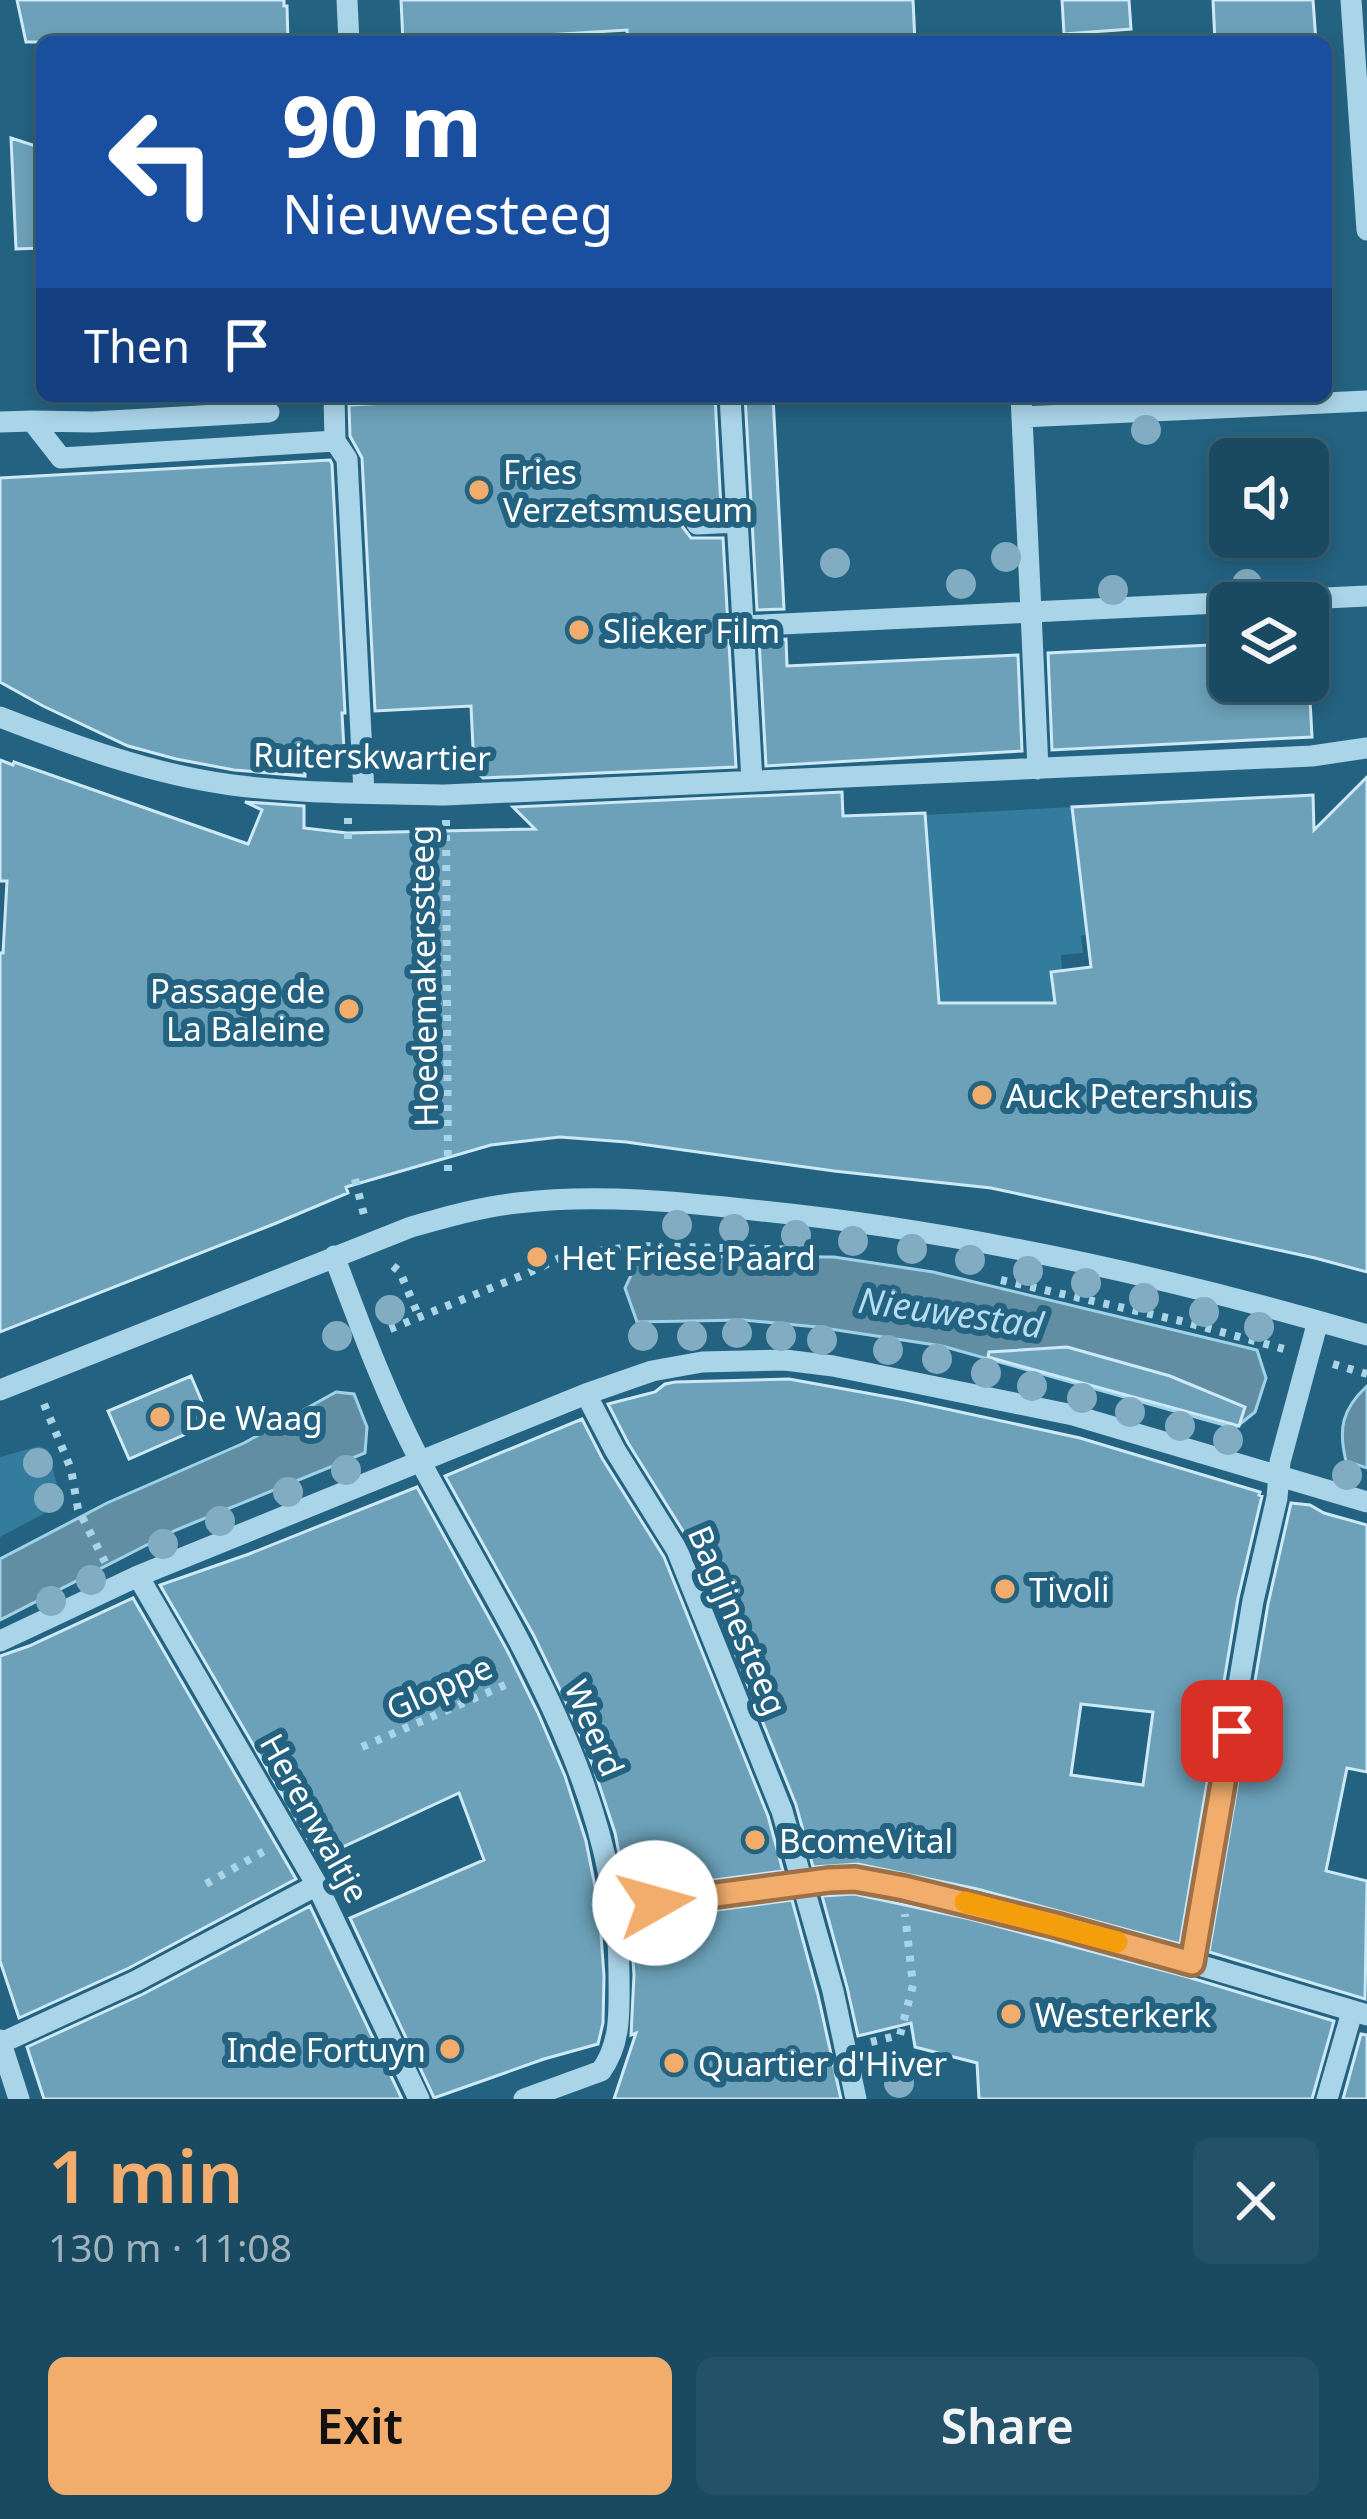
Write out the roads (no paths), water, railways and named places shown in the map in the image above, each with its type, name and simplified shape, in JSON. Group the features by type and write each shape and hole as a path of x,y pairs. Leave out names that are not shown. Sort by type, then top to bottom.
{"street":[{"path":"347,0 350,36"},
{"path":"1351,0 1367,230"},
{"path":"1332,402 1367,401"},
{"path":"334,402 335,441 347,459 364,793"},
{"path":"730,402 752,781"},
{"path":"1038,769 1021,406 1298,402"},
{"path":"0,422 269,412"},
{"path":"32,421 61,458 335,441"},
{"path":"697,524 736,522"},
{"path":"743,626 1367,596"},
{"name":"Ruiterskwartier","path":"0,717 155,770 312,793 445,795 1312,756 1367,748"},
{"path":"0,1390 336,1263 411,1227 482,1208 556,1199 628,1199 836,1218 976,1241 1122,1271 1367,1335"},
{"path":"336,1263 420,1461"},
{"path":"1192,1963 1280,1462 1318,1321"},
{"path":"0,1641 586,1394 652,1371 702,1362 785,1360 833,1366 1073,1415 1367,1502"},
{"name":"Bagijnesteeg","path":"586,1394 677,1550 782,1811 856,2099"},
{"name":"Weerd","path":"420,1461 535,1671 589,1798 605,1850 620,1961 615,2046 601,2072"},
{"name":"Herenwaltje","path":"143,1584 317,1885 419,2099"},
{"path":"655,1903 855,1879 1055,1925 1192,1963 1359,2014 1328,2099"},
{"path":"19,2099 0,2041 136,1981 317,1885"},
{"path":"524,2099 601,2072"},
{"path":"593,2099 601,2072"}],"water":[{"name":"Nieuwestad","path":"640,1256 834,1257 933,1272 1257,1350 1266,1378 1255,1412 1235,1428 942,1346 743,1320 637,1322 625,1288"},
{"path":"1367,1386 1367,1468 1346,1461 1342,1439 1347,1411"},
{"path":"336,1392 354,1394 367,1427 365,1453 176,1530 0,1620 0,1559 107,1503 244,1443"}],"place":[{"name":"Fries Verzetsmuseum","path":"479,490"},
{"name":"Slieker Film","path":"579,630"},
{"name":"Passage de La Baleine","path":"349,1009"},
{"name":"Auck Petershuis","path":"982,1095"},
{"name":"Het Friese Paard","path":"537,1257"},
{"name":"De Waag","path":"160,1417"},
{"name":"Tivoli","path":"1005,1589"},
{"name":"BcomeVital","path":"755,1840"},
{"name":"Westerkerk","path":"1011,2014"},
{"name":"Inde Fortuyn","path":"450,2049"},
{"name":"Quartier d'Hiver","path":"674,2063"}]}
